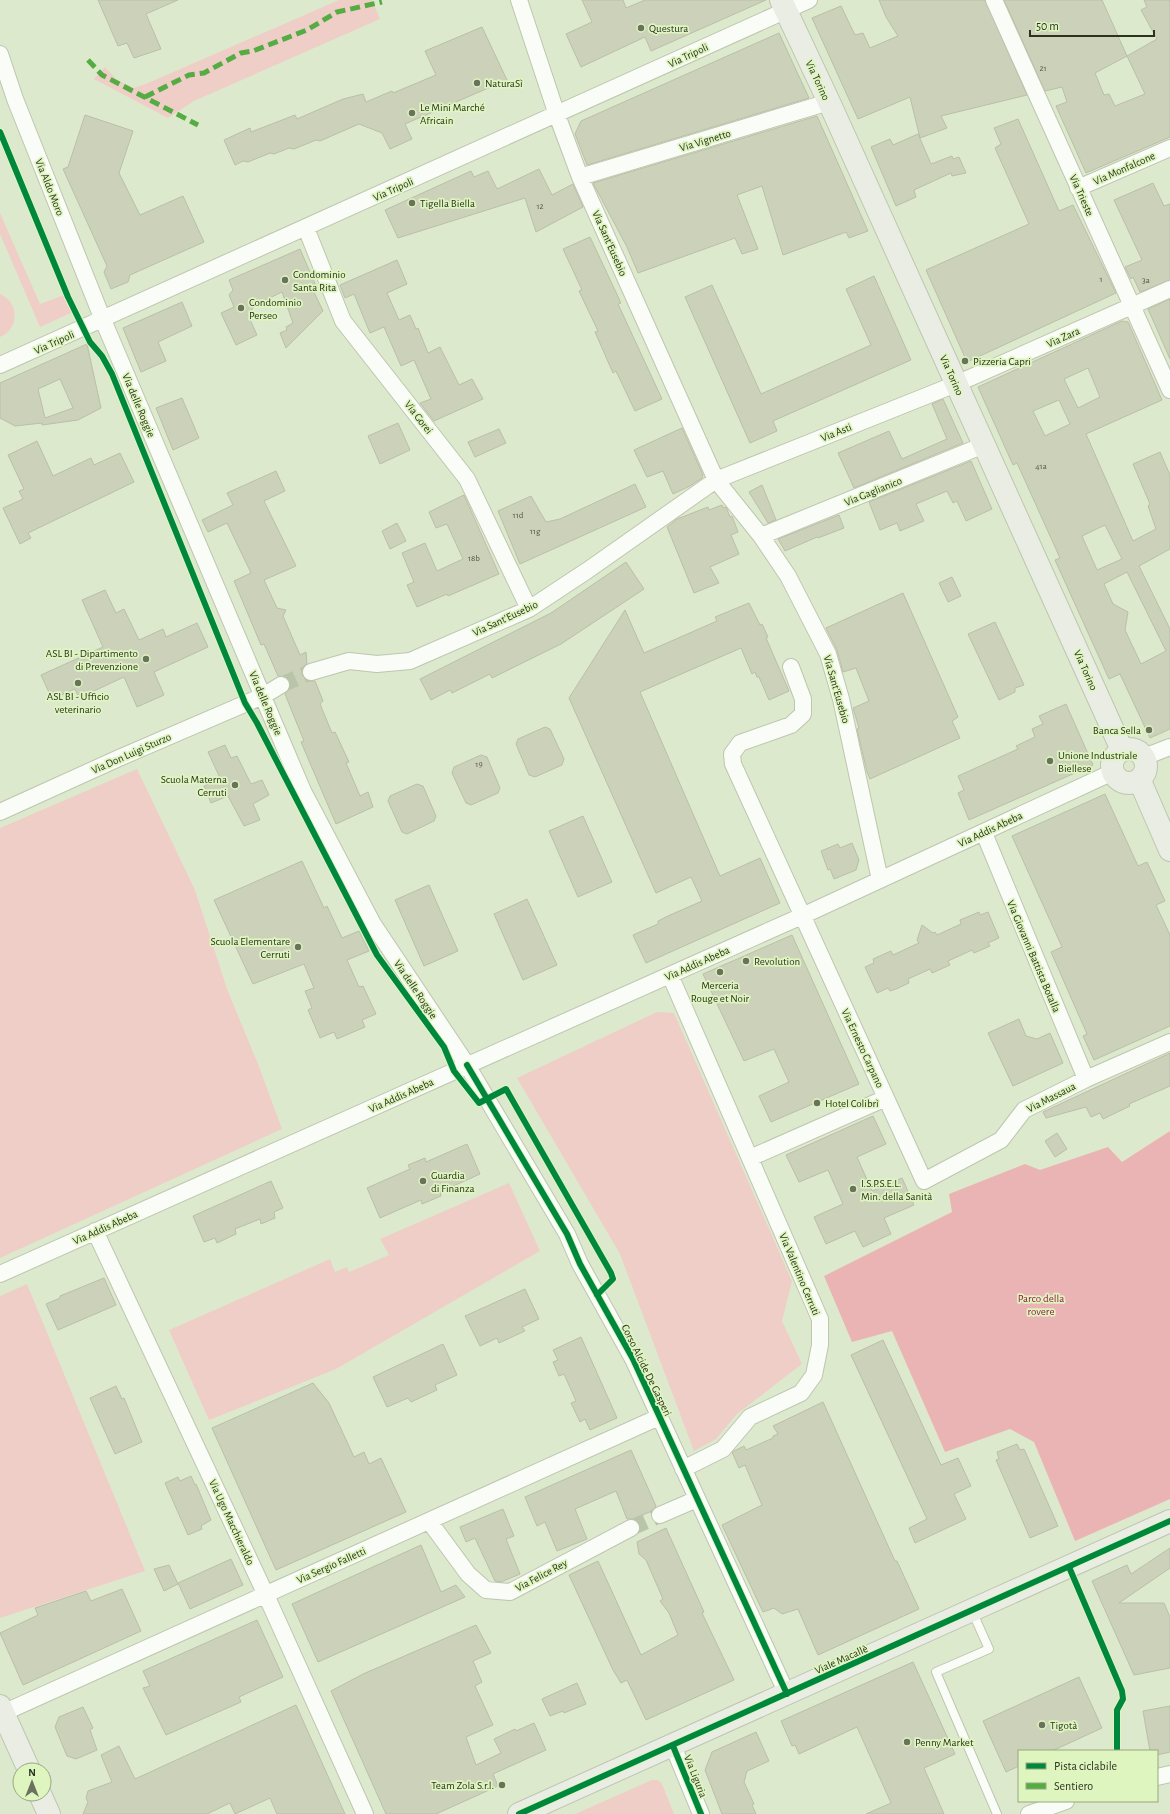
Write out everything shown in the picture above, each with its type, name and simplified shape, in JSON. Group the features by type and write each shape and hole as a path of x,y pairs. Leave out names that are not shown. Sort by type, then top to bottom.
{"street":[{"name":"Via Sant'Eusebio","path":"519,0 557,115 580,177 716,480 761,536 788,576 828,654 841,699 880,880"},
{"name":"Via Tripoli","path":"0,365 557,115 783,5 809,0"},
{"name":"Via Trieste","path":"994,0 1170,390"},
{"name":"Via Torino","path":"783,5 829,102 1122,750"},
{"name":"Via Aldo Moro","path":"0,54 15,99 103,320"},
{"name":"Via Vignetto","path":"580,177 829,102"},
{"name":"Via Monfalcone","path":"1078,188 1170,148"},
{"name":"Via Gorei","path":"306,228 343,321 467,479 529,609"},
{"name":"Via Zara","path":"956,384 1170,289"},
{"name":"Via delle Roggie","path":"103,320 303,790 373,924 467,1065"},
{"name":"Via Asti","path":"716,480 956,384"},
{"name":"Via Gaglianico","path":"761,536 984,445"},
{"name":"Via Sant'Eusebio","path":"311,672 349,661 377,664 410,661 529,609 588,570 716,480"},
{"path":"791,668 803,699 803,714 791,725 740,743 732,754 733,764 802,916"},
{"path":"263,696 282,685"},
{"name":"Via Don Luigi Sturzo","path":"0,812 119,758 263,696"},
{"path":"1144,757 1170,747"},
{"path":"1135,749 1144,757 1146,769 1140,781 1120,781 1113,772 1112,767 1114,757 1122,750 1135,749"},
{"name":"Via Addis Abeba","path":"0,1274 802,916 1113,772"},
{"path":"1140,781 1170,850"},
{"name":"Via Giovanni Battista Botalla","path":"984,833 1086,1079"},
{"name":"Via Ernesto Carpano","path":"802,916 924,1181"},
{"name":"Via Valentino Cerruti","path":"670,975 820,1319 820,1345 814,1375 801,1393 750,1417 723,1449 683,1469"},
{"name":"Via Massaua","path":"924,1181 1001,1140 1024,1110 1086,1079 1170,1042"},
{"name":"Corso Alcide De Gasperi","path":"467,1065 567,1234 580,1264 634,1360 787,1694"},
{"path":"750,1158 886,1098"},
{"name":"Via Ugo Macchieraldo","path":"95,1231 266,1595 365,1814"},
{"name":"Via Sergio Falletti","path":"2,1710 266,1595 659,1417"},
{"path":"660,1515 697,1499"},
{"name":"Via Felice Rey","path":"429,1521 468,1574 486,1590 510,1592 631,1528"},
{"name":"Viale Macallè","path":"519,1814 1170,1521"},
{"path":"2,1710 25,1762"},
{"name":"Via Liguria","path":"673,1746 701,1814"},
{"path":"1158,1777 1170,1774"},
{"path":"44,1802 49,1814"},
{"path":"1029,1814 1063,1802"}],"lane":[{"path":"972,1611 989,1649 936,1672 997,1814"}],"shaded area":[{"path":"339,0 372,0 380,19 194,101 168,118 94,79 105,67 117,80 134,88"},
{"path":"0,213 40,304 67,294 75,311 40,327 0,234"},
{"path":"0,294 11,303 15,316 11,328 7,333 0,337"},
{"path":"137,769 195,890 227,989 258,1064 282,1129 0,1258 0,828"},
{"path":"657,1012 674,1013 792,1281 782,1321 802,1364 737,1414 716,1439 694,1451 620,1254 517,1078"},
{"path":"509,1183 540,1251 336,1369 209,1420 169,1330 330,1259 335,1272 347,1267 349,1272 389,1255 380,1239"},
{"path":"27,1284 145,1571 0,1618 0,1296"},
{"path":"652,1780 658,1780 662,1784 674,1814 575,1814"}],"green space":[{"name":"Parco della rovere","path":"1170,1131 1170,1499 1075,1541 1034,1442 1010,1429 945,1452 892,1331 852,1342 824,1276 952,1212 949,1194 1025,1164 1040,1170 1108,1147 1122,1162"}],"building":[{"path":"98,0 178,0 146,14 161,49 134,58 127,43 118,46"},
{"name":"Questura","path":"582,0 623,0 626,8 645,0 766,0 651,51 645,37 581,67 566,34 592,22"},
{"path":"879,0 985,0 1027,95 941,116 947,128 920,138 910,97 858,119 812,18 841,6 855,35 863,33 870,48 898,36 886,17"},
{"path":"1004,0 1102,0 1127,56 1157,39 1141,10 1147,7 1144,0 1170,0 1170,137 1086,173 1056,106 1067,102 1062,87 1045,91","holes":["1127,56 1145,94 1115,106 1109,94 1104,95 1095,73"]},
{"path":"482,27 507,80 405,124 412,139 390,149 382,133 359,124 320,141 316,140 294,149 289,148 274,154 270,153 248,162 243,161 235,165 224,140 250,128 251,132 295,115 297,119 343,99 363,94 366,102 392,91 393,93 436,75 425,51"},
{"path":"779,33 809,98 587,165 575,134 581,121"},
{"path":"85,115 133,131 119,173 140,215 183,196 204,242 130,275 128,282 111,289 104,272 107,266 63,169 68,167"},
{"path":"817,116 868,231 849,238 846,232 783,255 762,186 737,195 758,249 742,254 735,238 638,273 627,247 593,183"},
{"path":"1018,119 1059,211 1073,205 1116,293 967,362 926,270 1029,224 995,148 1001,144 994,128"},
{"path":"918,134 931,164 952,156 953,159 959,157 966,173 952,176 951,173 914,190 916,197 896,206 871,147 890,139 893,145"},
{"path":"539,169 552,195 573,184 583,207 536,232 525,198 398,238 385,210 471,171 474,177 488,171 497,189"},
{"path":"1153,183 1164,206 1170,204 1170,280 1140,292 1133,277 1131,279 1125,267 1142,260 1114,200"},
{"path":"590,237 621,303 618,304 662,399 635,411 616,371 613,373 595,332 598,331 579,291 582,290 563,249"},
{"path":"300,249 316,286 312,288 323,311 286,348 280,333 287,330 286,327 293,323 282,292 255,305 248,315 257,335 236,345 221,313 234,307 229,295 233,290 229,280"},
{"path":"397,260 407,284 387,293 399,320 410,315 416,329 418,328 428,353 440,347 459,385 472,379 483,399 434,421 420,403 431,399 414,360 401,366 384,327 370,333 354,294 345,298 340,285"},
{"path":"874,276 911,360 773,421 777,431 750,443 685,297 712,285 761,394 871,345 846,289"},
{"path":"1170,299 1170,359 1148,309"},
{"path":"182,302 192,326 158,342 166,361 141,372 123,328"},
{"path":"1122,321 1128,322 1162,400 1086,434 1133,541 1156,529 1148,506 1150,504 1133,464 1160,452 1170,475 1170,549 1139,566 1170,629 1170,729 1150,738 1120,674 1109,679 1055,560 1060,558 1017,463 1013,465 978,387","holes":["1088,368 1100,397 1078,408 1064,379","1059,400 1070,424 1045,436 1033,411","1105,525 1122,559 1097,570 1082,536","1127,572 1166,651 1141,664 1125,630 1128,612 1113,604 1104,584"]},
{"path":"87,344 101,408 78,420 42,425 42,423 15,426 0,418 0,383","holes":["60,379 73,408 45,418 38,389"]},
{"path":"182,398 199,438 173,450 156,408"},
{"path":"943,399 963,443 854,488 838,453 889,431 902,459 947,439 932,404"},
{"path":"398,423 410,450 380,464 368,436"},
{"path":"682,428 703,475 702,478 690,486 673,494 663,471 647,477 634,450"},
{"path":"499,429 506,443 475,457 468,442"},
{"path":"37,441 53,476 91,458 94,465 120,453 134,482 28,533 31,538 20,544 3,508 23,499 19,491 24,489 8,455"},
{"path":"971,461 992,509 966,521 957,501 953,503 947,491 916,504 924,521 900,531 897,523 880,530 869,502"},
{"path":"276,471 285,491 264,501 296,566 264,580 277,608 286,610 283,616 300,655 306,652 307,663 302,669 302,675 308,681 315,681 323,701 320,704 332,733 335,732 349,762 346,763 360,796 368,792 373,807 336,824 301,742 304,741 285,694 289,689 289,680 285,677 278,676 264,644 261,645 234,581 251,573 227,523 208,532 202,520 233,505 227,493"},
{"path":"635,484 646,507 520,564 498,511 531,496 546,522 560,519"},
{"path":"762,485 776,520 768,523 749,492"},
{"path":"464,495 499,574 448,596 447,594 417,607 407,585 414,582 402,553 425,543 437,571 463,559 447,524 436,528 429,512"},
{"path":"722,505 723,508 726,507 730,517 732,516 738,532 731,535 739,554 710,567 719,583 694,593 667,527 677,519 708,507 709,510"},
{"path":"839,515 844,528 818,538 817,537 785,551 778,539"},
{"path":"397,523 406,541 390,549 382,531"},
{"path":"626,562 644,589 561,644 492,678 490,674 452,693 450,690 431,700 420,679 551,613"},
{"path":"952,577 961,596 948,602 939,583"},
{"name":"ASL BI - Dipartimento di Prevenzione","path":"105,590 116,613 124,609 139,640 163,629 166,637 197,623 208,647 154,672 164,695 137,707 124,677 79,698 75,689 52,699 41,675 103,647 82,600"},
{"path":"903,593 958,717 952,721 960,738 870,779 867,772 857,729 859,728 853,708 869,701 856,668 843,672 837,650 826,628"},
{"path":"749,603 768,637 766,638 789,691 769,700 759,677 757,677 755,672 752,674 741,648 640,692 720,876 760,858 780,903 646,963 633,935 658,924 658,921 668,916 702,901 691,877 656,893 569,698 625,610 644,653 717,621 715,617"},
{"path":"995,622 1024,685 1015,688 1015,692 999,700 968,634"},
{"name":"Unione Industriale Biellese","path":"1066,704 1093,765 969,820 958,793 964,790 958,776 1018,749 1016,746 1035,737 1032,729 1043,724 1039,716"},
{"path":"545,727 550,729 564,759 562,765 535,777 529,775 516,744 518,739"},
{"name":"Scuola Materna Cerruti","path":"225,745 231,758 237,756 251,784 262,780 269,795 253,804 260,820 244,826 228,796 211,803 204,786 220,778 208,752"},
{"path":"481,755 487,757 500,788 498,793 471,805 466,803 452,773 454,767"},
{"path":"417,784 423,786 436,816 434,821 407,834 402,832 388,801 390,796"},
{"path":"1105,794 1138,866 1147,862 1165,901 1156,905 1170,935 1170,1026 1094,1060 1083,1036 1087,1034 1051,952 1062,947 1012,836"},
{"path":"583,816 612,882 578,897 549,831"},
{"path":"852,843 859,860 856,870 834,879 830,869 828,870 821,851 838,844 840,848"},
{"name":"Scuola Elementare Cerruti","path":"302,861 324,908 327,906 342,938 359,931 369,951 347,960 359,987 363,986 376,1014 362,1020 365,1027 337,1039 334,1032 320,1038 308,1010 312,1008 305,991 314,988 304,964 253,984 214,900"},
{"path":"429,885 458,951 424,966 395,900"},
{"path":"527,899 557,965 523,980 494,914"},
{"path":"979,912 980,915 988,912 999,938 988,943 990,946 974,953 972,950 948,961 950,965 932,973 930,969 908,979 909,983 896,989 890,991 888,988 877,993 865,967 874,963 873,959 891,951 893,955 919,943 917,940 922,925 933,933 935,932 937,935 961,924 960,920"},
{"path":"792,935 859,1084 771,1122 759,1096 789,1082 774,1049 744,1061 703,974"},
{"path":"1019,1019 1026,1036 1037,1039 1050,1033 1063,1063 1013,1086 988,1033"},
{"path":"1170,1053 1170,1086 1129,1104 1130,1106 1103,1119 1100,1113 1091,1117 1086,1107 1046,1118 1043,1112"},
{"path":"873,1116 886,1144 857,1157 872,1191 902,1178 914,1205 884,1218 891,1234 863,1247 855,1231 826,1244 814,1217 843,1204 828,1170 799,1182 786,1155"},
{"path":"1057,1133 1067,1149 1055,1157 1045,1141"},
{"name":"Guardia di Finanza","path":"467,1144 480,1174 440,1192 441,1196 422,1204 421,1200 380,1218 367,1188 410,1169 408,1165 425,1158 426,1162"},
{"path":"271,1181 283,1208 274,1212 275,1218 261,1224 260,1219 235,1229 236,1234 217,1243 215,1238 204,1242 193,1216"},
{"path":"104,1278 116,1305 58,1330 46,1304 60,1298 60,1296"},
{"path":"525,1289 539,1319 522,1327 525,1331 499,1343 497,1338 480,1346 465,1316"},
{"path":"581,1337 617,1418 590,1430 585,1419 580,1422 571,1403 576,1401 564,1374 559,1376 553,1362 558,1360 553,1350"},
{"path":"883,1340 941,1465 958,1458 971,1486 954,1494 966,1519 915,1543 909,1528 927,1519 851,1355"},
{"path":"443,1344 457,1375 435,1385 437,1390 411,1402 408,1398 387,1407 373,1377"},
{"path":"313,1383 329,1403 354,1457 364,1452 369,1464 381,1458 406,1512 276,1570 212,1428"},
{"path":"116,1386 122,1399 124,1398 142,1442 115,1454 90,1398"},
{"path":"823,1402 895,1561 897,1561 919,1609 818,1655 798,1609 782,1614 774,1608 763,1612 722,1525 762,1505 745,1465 739,1468 732,1452 744,1446 746,1450 773,1438 773,1436 778,1434 773,1426"},
{"path":"1017,1444 1020,1450 1024,1449 1058,1526 1030,1538 996,1460 999,1459 997,1452"},
{"path":"631,1450 656,1506 652,1511 633,1519 627,1519 616,1491 575,1509 587,1539 557,1551 545,1522 537,1526 525,1497"},
{"path":"191,1476 195,1485 196,1484 211,1520 201,1526 202,1529 188,1535 165,1483 178,1477 180,1481"},
{"path":"503,1509 514,1536 506,1539 520,1574 501,1582 495,1581 475,1538 466,1542 460,1527"},
{"path":"666,1528 704,1612 702,1613 734,1680 646,1720 627,1680 621,1683 613,1670 569,1575 598,1561 641,1655 678,1635 669,1613 660,1601 663,1599 646,1560 639,1554 637,1542"},
{"path":"421,1545 441,1592 456,1585 465,1597 318,1662 292,1604"},
{"path":"1170,1548 1170,1568 1119,1603 1164,1603 1170,1617 1170,1668 1134,1675 1092,1581 1127,1565 1131,1574"},
{"path":"231,1559 243,1585 190,1609 178,1583"},
{"path":"169,1565 178,1584 164,1591 154,1569"},
{"path":"122,1589 141,1631 23,1685 0,1633 38,1615 35,1608 86,1591 91,1601"},
{"path":"257,1620 283,1677 239,1697 241,1702 166,1735 143,1688 150,1686 143,1671"},
{"path":"476,1625 491,1653 473,1661 482,1682 475,1686 493,1725 466,1737 476,1765 501,1753 494,1739 515,1729 516,1731 534,1723 546,1750 493,1774 498,1786 436,1814 386,1814 331,1691 363,1674"},
{"name":"Penny Market","path":"913,1662 955,1754 924,1768 944,1814 866,1814 891,1803 857,1727 799,1754 795,1745 792,1746 781,1721"},
{"name":"Tigotà","path":"1079,1677 1102,1728 1054,1750 1018,1750 1018,1766 1006,1772 983,1721"},
{"path":"577,1683 586,1704 564,1713 563,1711 550,1716 542,1699"},
{"path":"296,1705 345,1814 277,1814 270,1798 235,1814 230,1803 207,1814 83,1814 88,1802 86,1798 88,1791 112,1782 101,1755 119,1746 135,1779"},
{"path":"1170,1706 1170,1752 1158,1755 1158,1750 1150,1750 1143,1711"},
{"path":"83,1707 93,1728 90,1730 97,1750 76,1759 67,1756 55,1727 59,1717"},
{"path":"756,1732 769,1761 747,1771 744,1782 754,1804 752,1805 756,1814 722,1814 705,1770 712,1752"}],"tunnel":[{"path":"281,685 311,672"},
{"path":"631,1528 660,1515"}],"marked path":[{"path":"145,97 189,75 204,73 241,53 253,51 307,30 337,12 382,2"},
{"path":"88,60 102,75 198,125"}],"cycle path":[{"path":"0,132 68,297 90,342 102,356 112,374 245,703 257,723 377,955 444,1047 454,1071 479,1103 506,1089 611,1273 613,1279 597,1295"},
{"path":"467,1065 567,1234 580,1264 633,1359 787,1694"},
{"path":"519,1814 1170,1521"},
{"path":"1069,1567 1122,1691 1123,1699 1117,1710 1117,1750"},
{"path":"673,1746 701,1814"}],"place":[{"name":"Questura","path":"641,28"},
{"name":"NaturaSì","path":"477,83"},
{"name":"Le Mini Marché Africain","path":"412,113"},
{"name":"Tigella Biella","path":"412,203"},
{"name":"Condominio Santa Rita","path":"285,280"},
{"name":"Condominio Perseo","path":"241,308"},
{"name":"Pizzeria Capri","path":"965,361"},
{"name":"ASL BI - Dipartimento di Prevenzione","path":"146,659"},
{"name":"ASL BI - Ufficio veterinario","path":"78,683"},
{"name":"Banca Sella","path":"1149,730"},
{"name":"Unione Industriale Biellese","path":"1050,761"},
{"name":"Scuola Materna Cerruti","path":"235,785"},
{"name":"Scuola Elementare Cerruti","path":"298,947"},
{"name":"Revolution","path":"746,961"},
{"name":"Merceria Rouge et Noir","path":"720,972"},
{"name":"Hotel Colibrì","path":"817,1103"},
{"name":"Guardia di Finanza","path":"423,1181"},
{"name":"I.S.P.S.E.L. Min. della Sanità","path":"853,1189"},
{"name":"Tigotà","path":"1042,1725"},
{"name":"Penny Market","path":"907,1742"},
{"name":"Team Zola S.r.l.","path":"502,1785"}]}
